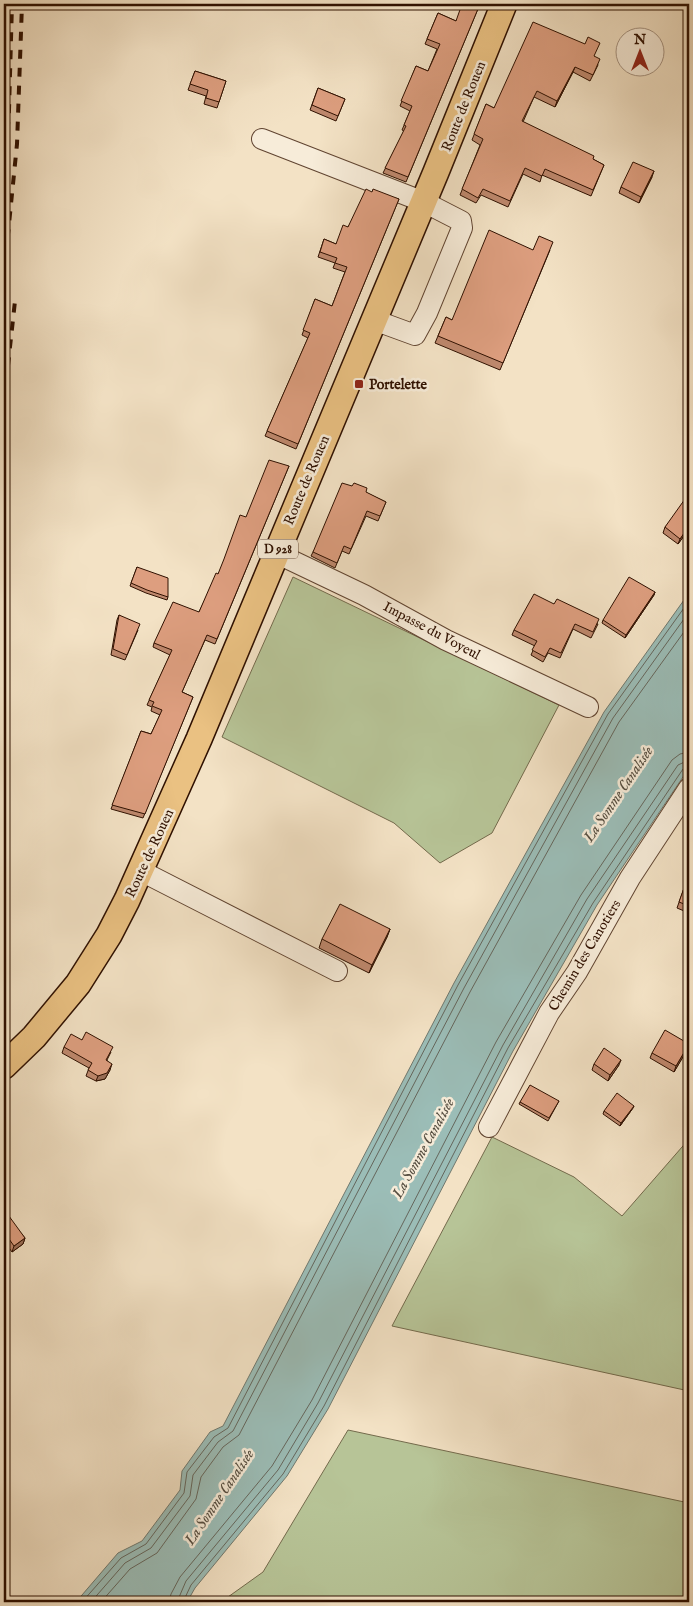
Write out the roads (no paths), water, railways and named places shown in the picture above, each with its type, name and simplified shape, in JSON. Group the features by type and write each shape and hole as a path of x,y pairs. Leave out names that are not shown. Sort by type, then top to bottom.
{"main road":[{"name":"Route de Rouen","path":"4,1066 34,1037 78,984 109,935 141,871 424,202 504,4"}],"street":[{"path":"262,139 424,202 461,221 462,228 428,313 415,335 374,320"},
{"name":"Impasse du Voyeul","path":"276,553 364,595 446,640 588,707"},
{"name":"Chemin des Canotiers","path":"489,1127 549,1013 577,972 630,878 689,788"},
{"path":"141,871 337,971"}],"water":[{"name":"La Somme Canalisée","path":"689,593 689,768 597,905 513,1051 328,1409 287,1476 195,1588 187,1602 76,1602 118,1553 142,1541 180,1490 182,1471 210,1432 223,1426 454,983 604,712"}],"railway":[{"path":"4,185 9,110 12,4"},
{"path":"4,274 17,144 22,4"},
{"path":"4,402 15,301"}],"place":[{"name":"Portelette","path":"359,384"}]}
